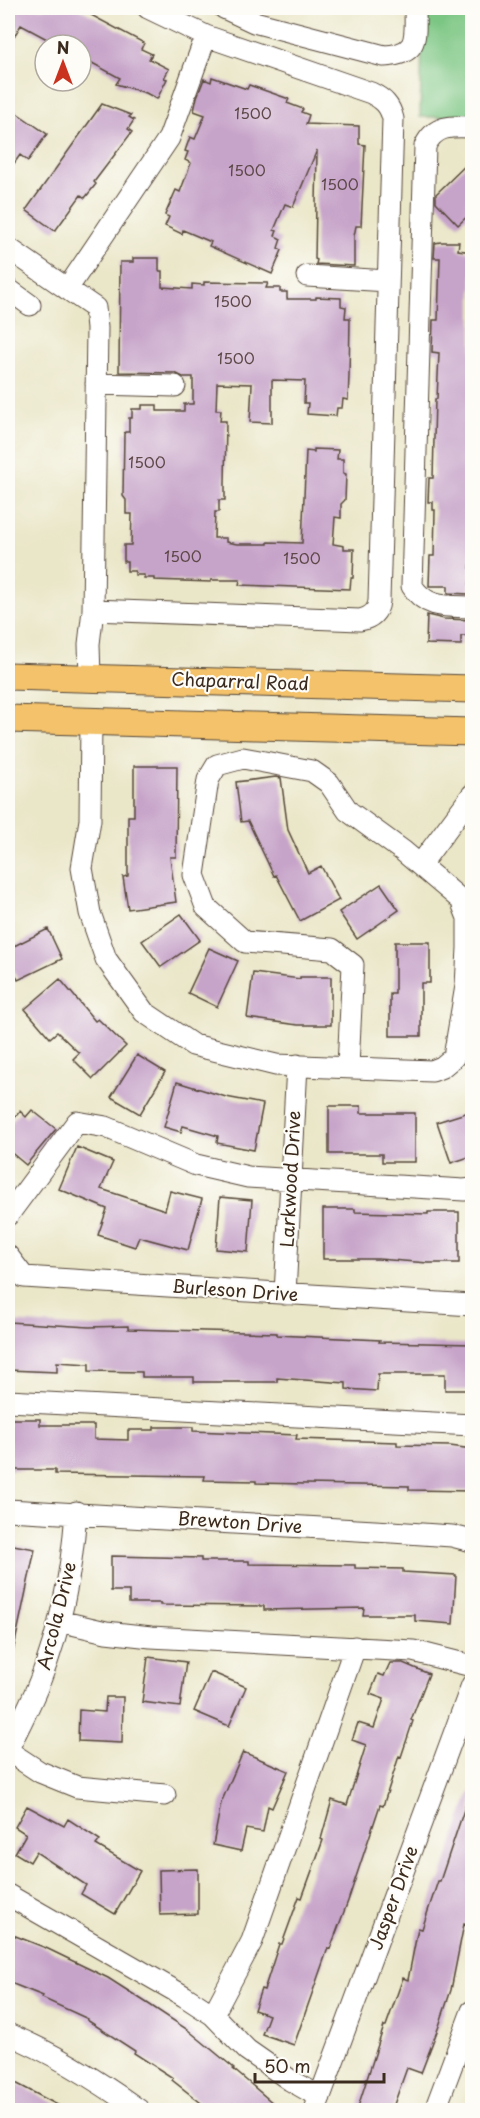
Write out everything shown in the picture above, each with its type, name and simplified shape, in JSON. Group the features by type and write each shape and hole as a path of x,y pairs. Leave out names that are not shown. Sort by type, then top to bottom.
{"main road":[{"name":"Chaparral Road","path":"8,676 472,690"},
{"path":"90,677 91,721"},
{"path":"8,719 472,732"}],"street":[{"path":"93,610 360,620 376,612 379,601 393,119 386,103 371,93 206,36 148,8"},
{"path":"224,8 254,22 384,56 400,55 409,49 415,38 415,8"},
{"path":"67,289 169,138 206,36"},
{"path":"472,127 442,129 430,134 424,146 412,586 417,596 428,603 472,607"},
{"path":"8,248 95,309 97,328 90,677"},
{"path":"307,276 388,281"},
{"path":"8,289 30,305"},
{"path":"96,384 175,386"},
{"path":"91,721 90,819 82,868 90,913 106,959 144,1012 193,1046 276,1065 432,1071 442,1067 454,1058 466,986 468,918 461,900 348,811 329,783 312,771 243,758 217,765 208,780 194,875 206,907 245,942 332,949 353,965 348,1067"},
{"path":"420,866 472,795"},
{"name":"Larkwood Drive","path":"285,1294 297,1065"},
{"path":"8,1215 77,1122 106,1127 196,1166 248,1177 472,1189"},
{"name":"Burleson Drive","path":"8,1256 24,1277 472,1305"},
{"path":"8,1401 472,1425"},
{"name":"Brewton Drive","path":"8,1510 76,1512 452,1536 472,1541"},
{"name":"Arcola Drive","path":"8,1750 40,1680 59,1621 68,1585 76,1512"},
{"path":"59,1621 106,1632 151,1637 413,1651 472,1666"},
{"path":"213,2015 252,1941 355,1647"},
{"name":"Jasper Drive","path":"318,2104 472,1685"},
{"path":"8,1750 40,1772 77,1787 165,1795"},
{"path":"8,1895 213,2015 247,2049 290,2080 318,2104"},
{"path":"435,2110 472,2011"},
{"path":"8,2034 90,2076 139,2110"}],"green space":[{"path":"423,8 472,8 472,117 420,117"}],"building":[{"path":"8,8 78,8 144,43 141,49 152,54 149,59 169,69 164,78 167,79 157,99 146,93 116,84 120,78 93,63 93,33 36,33 21,25 8,46"},
{"path":"212,77 247,89 249,85 289,99 287,103 303,109 301,112 309,115 306,124 359,126 359,144 365,145 361,226 356,226 354,236 354,266 316,264 317,150 293,207 285,204 274,230 277,231 275,236 281,239 278,248 282,250 272,274 209,246 211,242 183,230 182,234 165,226 169,217 165,215 176,190 180,192 191,163 185,160 188,152 185,151 190,137 195,139 205,115 194,111 197,97 204,79 211,82"},
{"path":"102,104 131,115 129,117 134,120 128,129 132,132 94,182 96,184 85,198 81,195 55,231 26,210"},
{"path":"8,107 47,134 28,161 20,155 8,172"},
{"path":"472,159 472,212 458,225 436,202 436,194"},
{"path":"459,242 458,250 472,252 472,533 469,594 448,593 448,586 429,586 430,556 434,556 435,510 433,510 433,502 428,502 429,478 433,478 439,353 432,352 433,320 438,320 440,258 434,258 435,243"},
{"path":"133,258 159,258 162,287 192,289 192,284 204,285 204,282 268,283 266,288 280,288 280,292 287,292 287,299 341,298 341,306 346,307 345,318 350,318 348,400 343,399 342,408 337,408 336,416 307,414 308,403 304,403 305,381 272,380 272,423 250,422 252,384 217,383 216,410 221,410 220,421 226,421 225,500 219,500 219,512 215,512 214,538 226,538 226,542 237,544 302,543 306,451 338,450 337,459 343,459 343,473 346,474 345,500 341,504 341,518 335,517 333,544 344,546 344,549 354,549 353,578 351,578 350,589 239,585 240,580 211,580 211,582 154,580 154,578 144,578 144,575 135,575 135,571 127,571 127,562 124,562 124,545 131,545 132,514 126,514 126,500 123,496 124,434 129,432 129,418 132,418 132,409 142,409 142,405 157,405 157,411 184,411 184,404 193,404 193,377 183,377 175,373 119,372 120,262 133,262"},
{"path":"427,615 444,619 472,620 472,632 468,632 468,636 461,636 461,645 426,644"},
{"path":"134,766 177,766 176,857 170,857 176,902 128,909 123,877 128,876 128,816 134,816"},
{"path":"281,778 288,830 308,873 321,866 339,900 300,921 276,875 274,876 248,821 241,822 236,782"},
{"path":"381,884 399,910 357,939 339,912"},
{"path":"181,914 200,940 161,967 142,941"},
{"path":"48,929 62,959 18,980 8,958 8,949"},
{"path":"395,942 430,942 430,983 421,983 421,1036 390,1036 390,994 395,994"},
{"path":"209,948 238,961 217,1007 188,993"},
{"path":"253,973 300,979 300,977 331,977 331,1025 298,1025 247,1018"},
{"path":"60,979 95,1021 98,1019 126,1046 93,1079 73,1059 79,1053 57,1032 50,1038 25,1009"},
{"path":"137,1055 165,1072 140,1114 111,1097"},
{"path":"177,1082 226,1097 263,1104 254,1150 217,1143 218,1136 183,1126 181,1132 164,1127"},
{"path":"329,1106 361,1106 361,1113 415,1113 415,1162 382,1162 382,1154 329,1154"},
{"path":"32,1110 56,1129 26,1165 8,1150 8,1126 20,1111 26,1117"},
{"path":"472,1111 472,1156 451,1163 437,1122"},
{"path":"77,1147 113,1162 101,1189 165,1210 170,1191 202,1199 188,1250 139,1237 135,1247 98,1235 107,1209 59,1189"},
{"path":"220,1197 252,1200 248,1252 216,1249"},
{"path":"323,1209 428,1214 428,1212 459,1212 459,1263 323,1259"},
{"path":"8,1322 89,1327 128,1326 128,1329 277,1333 277,1335 380,1340 379,1342 472,1344 472,1390 445,1390 445,1374 378,1374 377,1391 346,1389 346,1383 277,1378 277,1382 194,1382 194,1377 142,1377 142,1372 89,1371 89,1364 57,1362 57,1372 8,1370"},
{"path":"8,1419 40,1419 40,1425 94,1425 94,1439 128,1440 128,1430 193,1427 193,1431 297,1435 296,1439 397,1442 397,1445 450,1446 472,1449 472,1491 409,1490 409,1486 256,1483 256,1481 204,1480 205,1476 55,1474 55,1470 8,1470"},
{"path":"8,1544 35,1549 13,1652 8,1652"},
{"path":"111,1556 201,1558 201,1561 249,1561 249,1564 355,1565 355,1568 403,1569 403,1572 456,1575 453,1624 415,1621 415,1615 363,1615 364,1608 264,1610 264,1606 129,1603 129,1591 111,1591"},
{"path":"148,1657 186,1662 180,1707 142,1702"},
{"path":"390,1663 403,1663 429,1674 411,1720 413,1721 401,1757 399,1756 383,1806 380,1805 348,1901 330,1949 328,1948 294,2045 262,2034 269,2015 254,2010 261,1989 264,1990 279,1944 282,1944 299,1897 302,1898 323,1840 321,1839 332,1800 347,1805 366,1745 352,1740 358,1723 374,1728 384,1699 370,1694 378,1674 384,1676"},
{"path":"211,1672 246,1687 229,1726 194,1711"},
{"path":"106,1697 123,1697 122,1743 78,1741 79,1710 105,1712"},
{"path":"243,1752 288,1771 272,1808 268,1806 263,1832 246,1829 241,1851 213,1845 221,1803"},
{"path":"470,1792 472,1792 472,1927 464,1924 451,1990 439,2026 421,2073 407,2068 392,2110 357,2110 384,2026 386,2026 403,1978 408,1980 418,1928 422,1929"},
{"path":"27,1806 64,1826 68,1819 100,1840 96,1845 140,1871 115,1914 81,1894 86,1885 36,1852 30,1862 15,1853 26,1834 15,1827"},
{"path":"198,1869 198,1914 160,1915 159,1870"},
{"path":"8,1933 46,1948 108,1978 147,2003 188,2030 281,2110 210,2110 172,2080 173,2078 88,2019 42,1998 43,1996 8,1982"},
{"path":"8,2079 67,2110 8,2110"}]}
